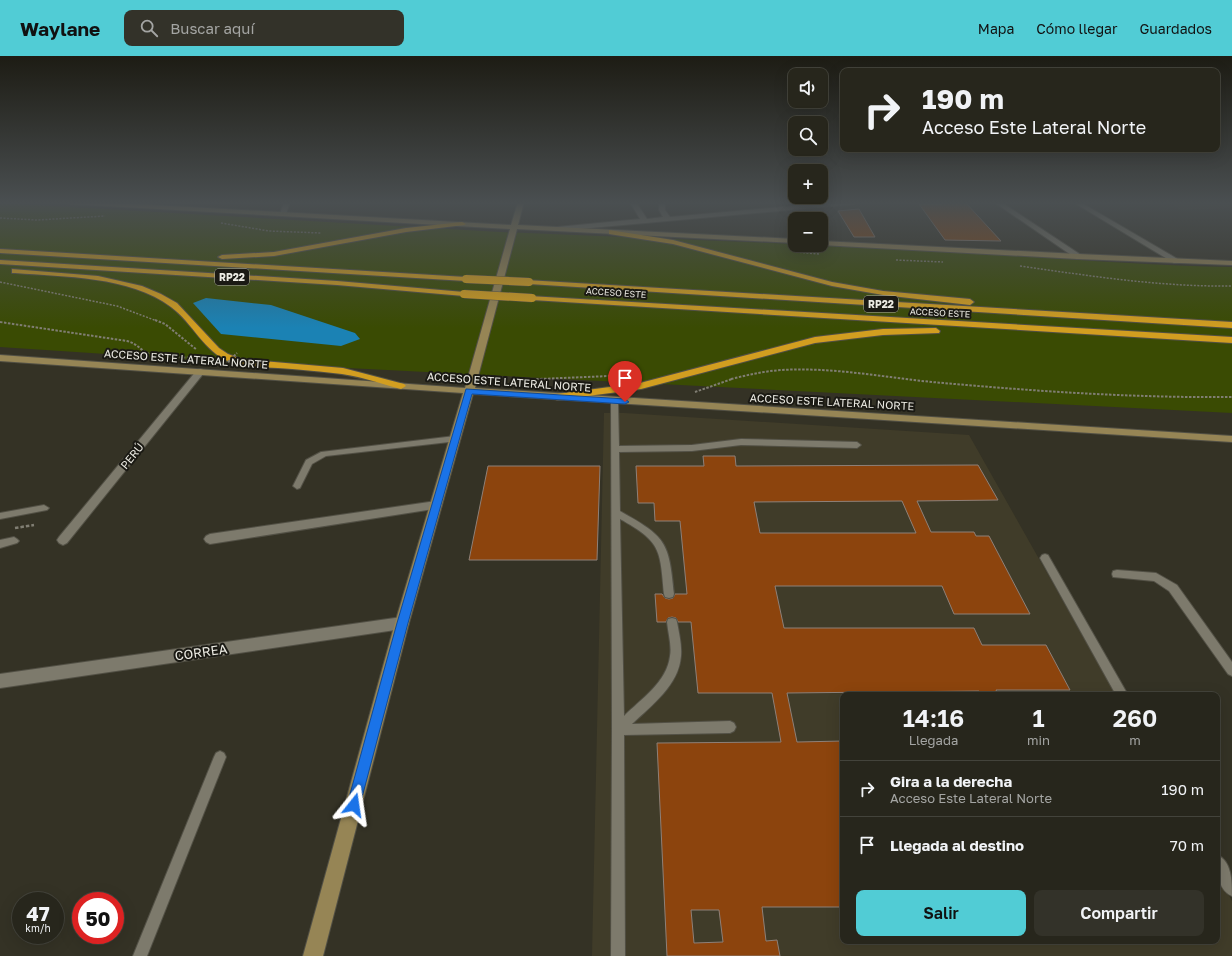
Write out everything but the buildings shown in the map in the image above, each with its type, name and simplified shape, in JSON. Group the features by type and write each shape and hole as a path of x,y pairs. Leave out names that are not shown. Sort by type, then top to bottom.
{"highway":[{"path":"0,250 228,257 250,256 307,249 333,244"},
{"path":"680,244 804,278 864,290 904,296 1198,324"},
{"name":"ACCESO ESTE","path":"0,250 1232,326"},
{"name":"ACCESO ESTE","path":"0,262 337,283 464,294 1232,340"},
{"path":"0,270 102,280 135,287 152,293 175,306 213,347 220,353 233,360 254,364 341,370 401,386"},
{"path":"557,397 641,386 795,345 831,338 883,332 924,330 1116,340 1232,340"}],"street":[{"path":"313,956 402,623 469,391 509,244"},
{"path":"846,244 948,248 1080,257 1232,263"},
{"path":"1060,244 1080,257"},
{"path":"1149,244 1178,261"},
{"name":"ACCESO ESTE LATERAL NORTE","path":"0,358 614,401 1232,439"},
{"name":"PERÚ","path":"63,540 200,372"},
{"path":"210,540 436,505"},
{"name":"CORREA","path":"0,681 402,623"}],"lane":[{"path":"614,401 618,730 618,956"},
{"path":"297,486 309,462 324,454 455,439"},
{"path":"615,449 692,448 741,442 858,445"},
{"path":"0,516 44,508"},
{"path":"615,512 654,537 662,549 666,563 669,594"},
{"path":"0,544 14,541"},
{"path":"1045,558 1120,692"},
{"path":"1117,574 1156,577 1173,588 1232,671"},
{"path":"618,730 660,688 672,673 676,654 672,622"},
{"path":"618,730 730,727"},
{"path":"140,956 220,757"},
{"path":"1220,867 1232,889"}],"path":[{"path":"791,252 823,254"},
{"path":"894,259 946,262"},
{"path":"1014,266 1121,280 1185,285 1232,286"},
{"path":"0,282 117,306 165,324 208,359 200,372"},
{"path":"0,322 127,341 136,343 141,346 143,350 153,355 198,359"},
{"path":"222,362 228,362 237,353"},
{"path":"731,379 740,375 762,370 806,368 1055,392 1185,398 1232,397"},
{"path":"512,380 543,380 609,376 616,390"}],"shaded area":[{"path":"604,413 624,413 969,435 1114,692 840,692 840,944 1220,944 1220,879 1232,901 1232,956 592,956"}],"green space":[{"path":"0,244 788,244 788,252 828,252 828,246 850,246 959,251 1123,263 1232,267 1232,413 227,362 0,347"}],"water":[{"path":"206,298 271,305 355,333 360,339 341,346 221,334 193,303"}],"route":[{"path":"354,805 402,623 469,391 625,402"}]}
